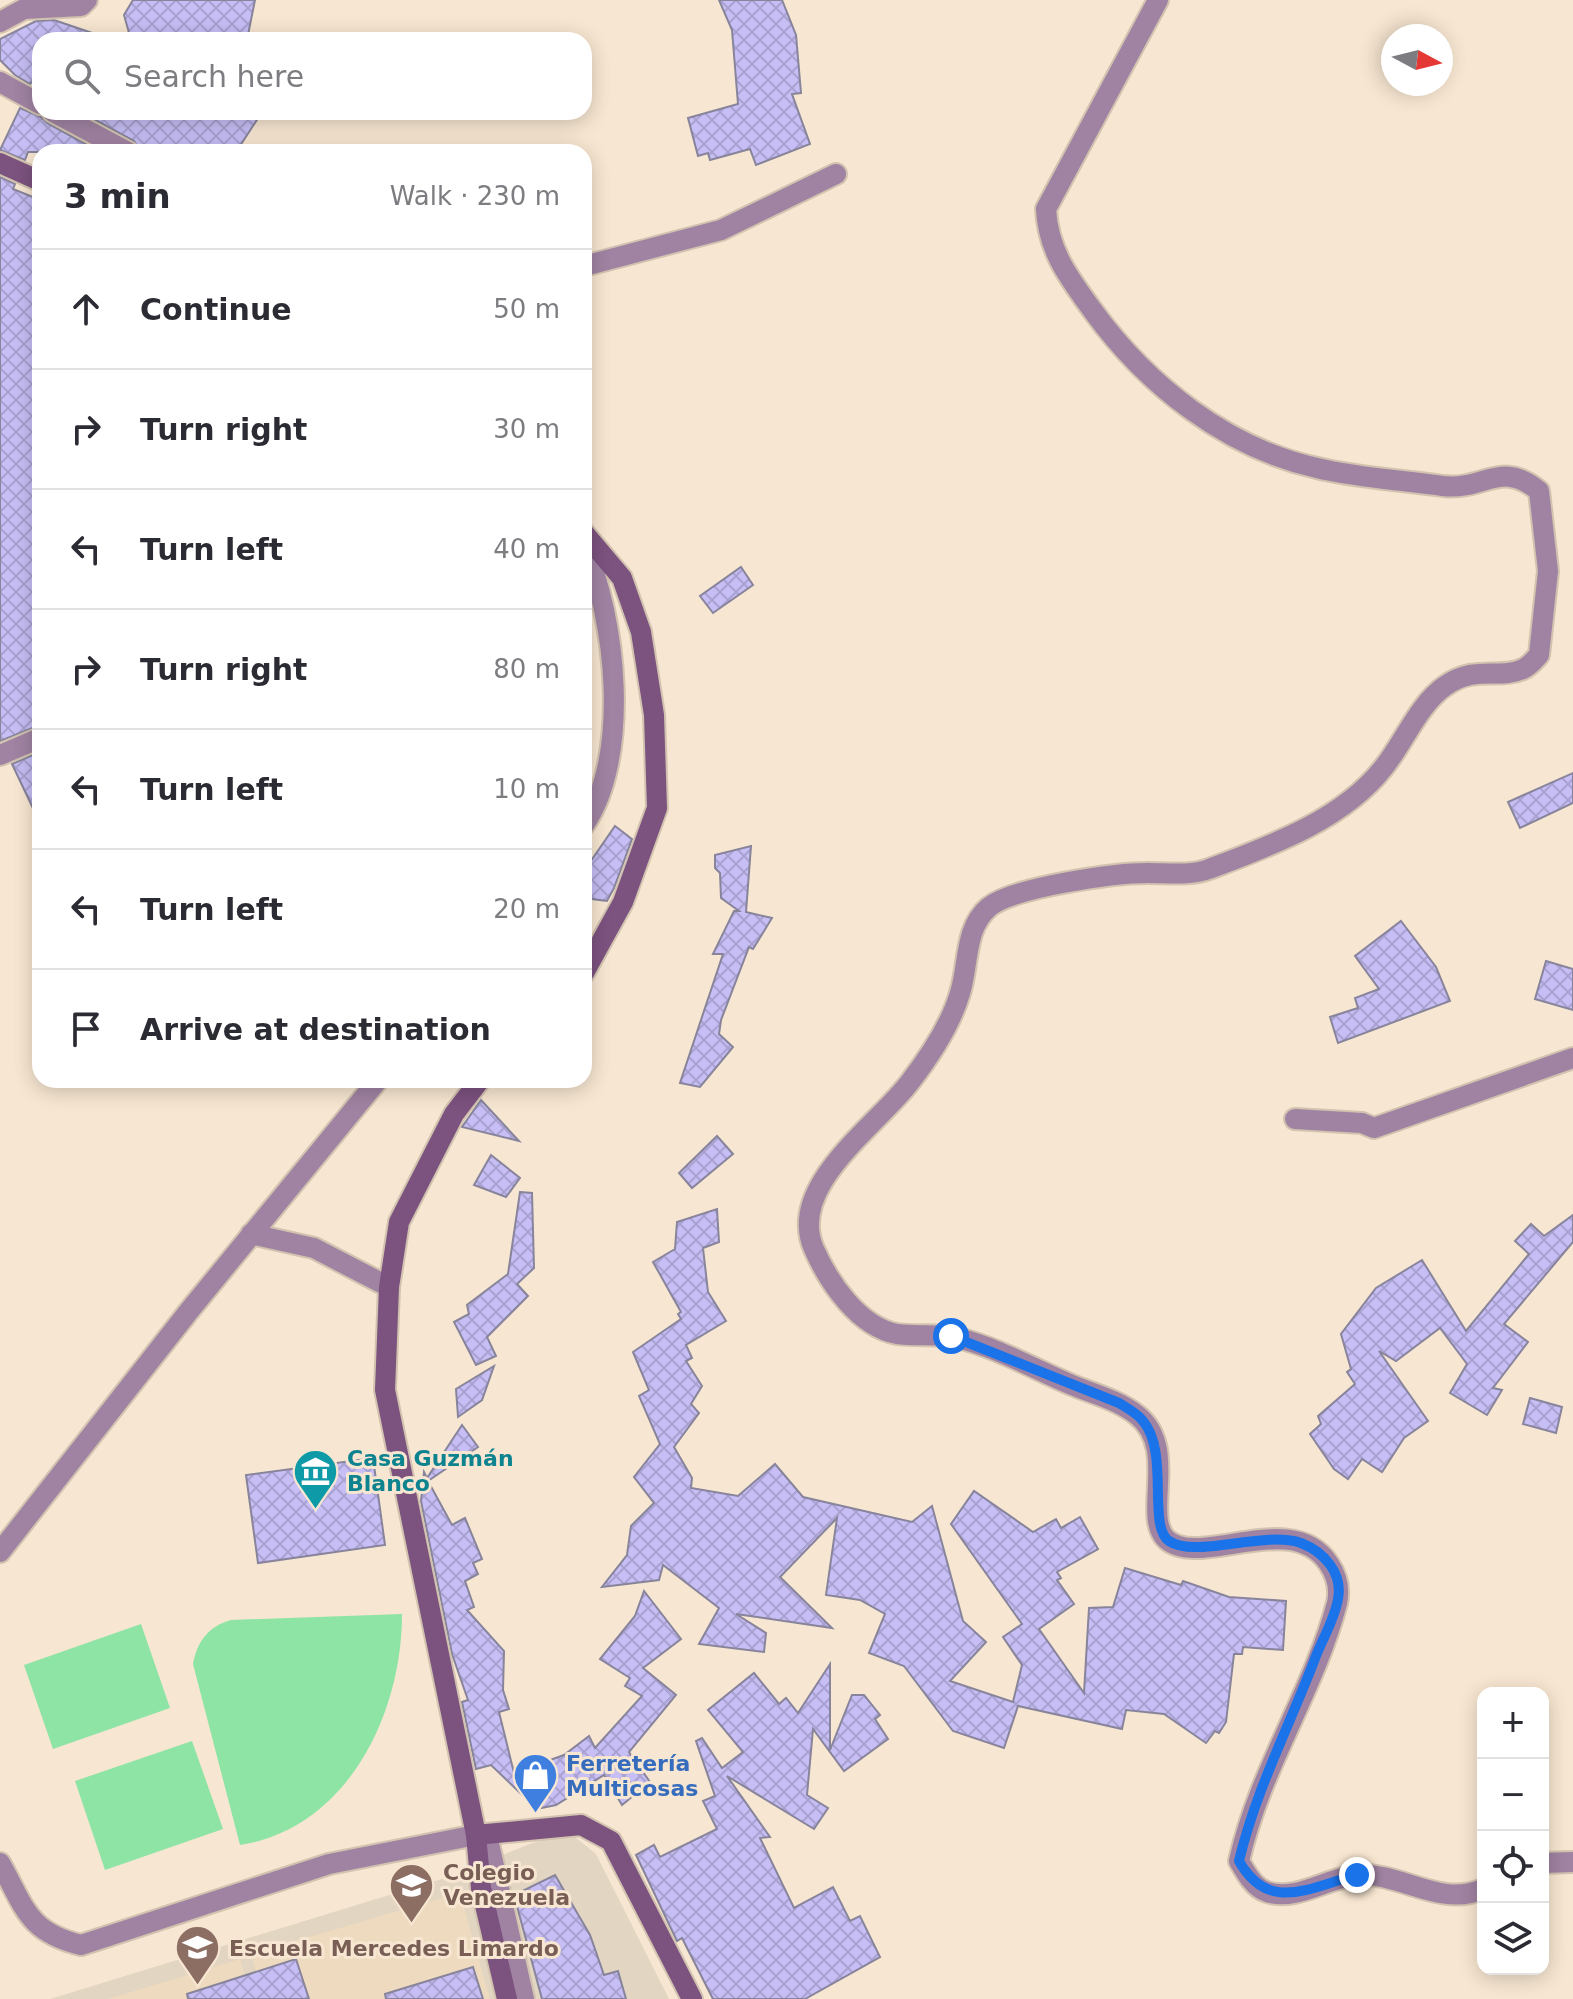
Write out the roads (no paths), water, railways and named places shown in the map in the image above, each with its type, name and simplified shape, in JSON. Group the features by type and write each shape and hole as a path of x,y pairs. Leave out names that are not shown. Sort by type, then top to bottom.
{"street":[{"path":"0,22 24,9 81,6 87,0"},
{"path":"1158,0 1046,209 1047,234 1062,269 1115,342 1176,400 1239,441 1316,468 1461,488 1498,475 1522,477 1539,491 1548,571 1539,655 1522,670 1471,672 1441,688 1383,770 1349,803 1276,841 1202,872 1112,875 1052,886 991,905 970,939 962,987 952,1015 910,1083 814,1190 810,1214 811,1245 837,1289 865,1320 890,1333 951,1336 979,1344 1119,1403 1142,1418 1155,1439 1159,1471 1158,1526 1168,1541 1187,1548 1283,1538 1323,1555 1337,1576 1338,1598 1304,1687 1264,1776 1246,1830 1239,1861 1250,1879 1267,1892 1288,1893 1357,1875 1394,1879 1436,1894 1477,1890"},
{"path":"0,82 32,100"},
{"path":"68,120 113,144"},
{"path":"0,163 32,177"},
{"path":"592,264 721,230 836,174"},
{"path":"592,542 622,578 641,632 654,715 657,808 623,902 592,958"},
{"path":"592,564 600,583 613,702 609,766 592,813"},
{"path":"0,755 32,741"},
{"path":"1295,1119 1362,1123 1374,1128 1573,1058"},
{"path":"0,1552 251,1234 371,1088"},
{"path":"474,1088 454,1114 399,1222 389,1287 385,1390 481,1835 524,1999"},
{"path":"251,1234 314,1248 389,1287"},
{"path":"0,1863 34,1924 52,1938 81,1945 329,1864 481,1835 581,1825 611,1841 692,1999"},
{"path":"481,1835 481,1888 507,1999"},
{"path":"1549,1863 1573,1862"}],"place":[{"name":"Casa Guzmán Blanco","path":"316,1510"},
{"name":"Ferretería Multicosas","path":"535,1815"},
{"name":"Colegio Venezuela","path":"412,1924"},
{"name":"Escuela Mercedes Limardo","path":"198,1987"}]}
